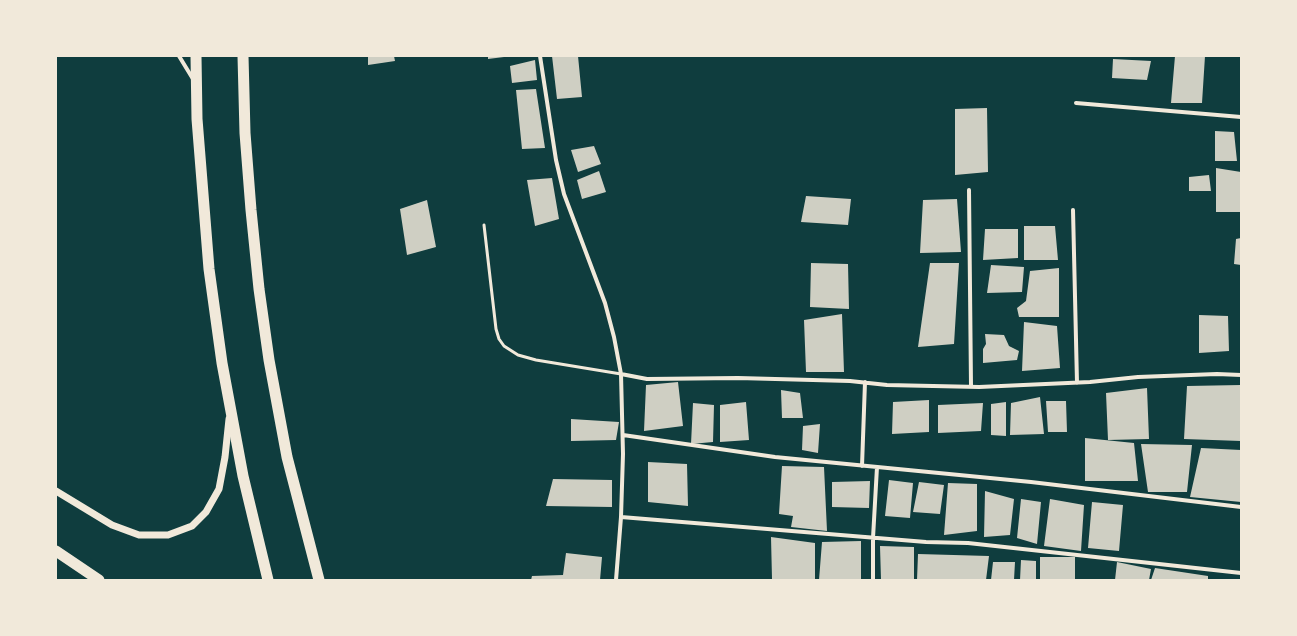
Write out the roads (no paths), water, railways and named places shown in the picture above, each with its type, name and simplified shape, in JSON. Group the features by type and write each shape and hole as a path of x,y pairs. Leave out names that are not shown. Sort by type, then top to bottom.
{"highway":[{"path":"196,56 198,127 209,269 222,363 243,476 268,580"},
{"path":"243,56 245,133 251,210 259,289 269,360 287,458 319,580"},
{"path":"56,551 99,580"}],"street":[{"path":"179,56 196,83"},
{"path":"540,56 556,160 564,194 604,303 614,338 621,374 623,436 621,517 616,580"},
{"path":"1076,103 1241,118"},
{"path":"969,190 971,386"},
{"path":"1074,210 1077,383"},
{"path":"621,374 647,380 738,378 971,386 1077,383 1138,377 1217,374 1241,375"},
{"path":"862,466 865,382"},
{"path":"56,491 112,526 139,535 168,535 192,526 206,512 219,489 231,409"},
{"path":"623,436 775,457 1031,482 1241,507"},
{"path":"873,580 873,538 877,467"},
{"path":"621,517 926,542 968,543 1241,573"}],"lane":[{"path":"484,225 496,329 504,346 518,355 530,359 621,374"}]}
